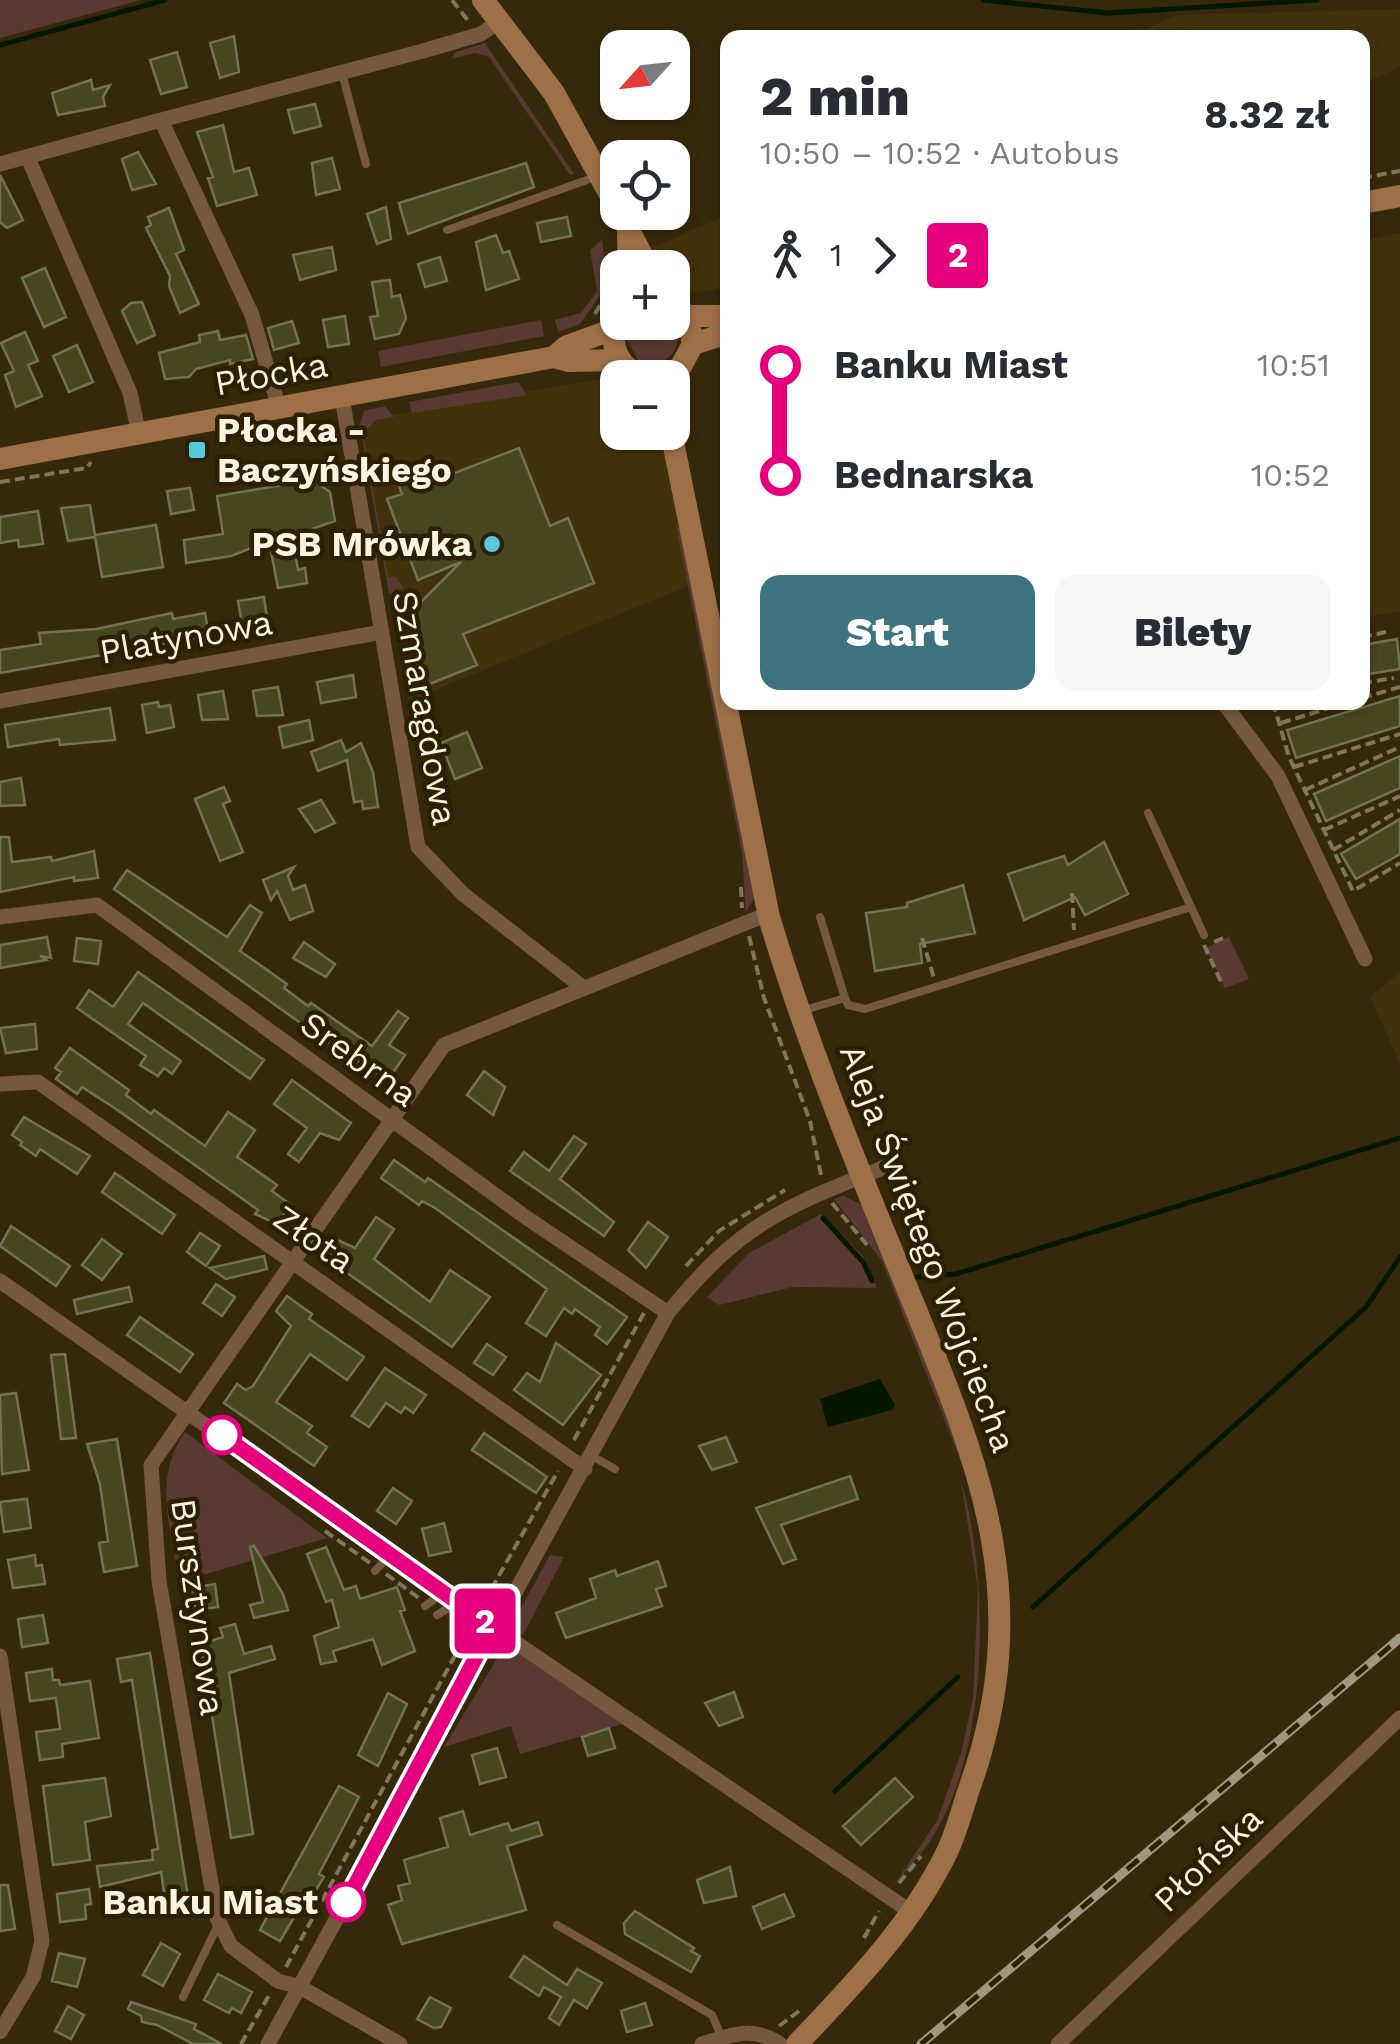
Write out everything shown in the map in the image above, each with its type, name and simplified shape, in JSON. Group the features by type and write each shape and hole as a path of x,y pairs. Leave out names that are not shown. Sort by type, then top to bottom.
{"street":[{"path":"483,0 554,94 600,171"},
{"path":"0,164 481,34 500,21"},
{"path":"161,120 252,315 279,408"},
{"path":"28,158 130,393 139,434"},
{"path":"1370,202 1400,196"},
{"path":"690,310 720,315"},
{"name":"Płocka","path":"0,459 554,356 600,331"},
{"path":"686,360 693,344 690,336"},
{"path":"693,344 720,336"},
{"path":"617,340 619,360"},
{"name":"Płocka","path":"554,356 568,362 600,361"},
{"name":"Szmaragdowa","path":"342,396 418,846 463,894 581,986"},
{"name":"Aleja Świętego Wojciecha","path":"676,450 720,672"},
{"name":"Platynowa","path":"0,701 382,632"},
{"name":"Aleja Świętego Wojciecha","path":"727,710 768,914 799,1012 966,1432 986,1496 998,1564 1000,1644 989,1736 947,1852 911,1912 876,1959 798,2044"},
{"path":"1229,710 1278,776 1366,959"},
{"name":"Srebrna","path":"0,917 98,905 524,1216 668,1313"},
{"path":"581,986 768,914"},
{"name":"Bursztynowa","path":"400,2044 300,1987 278,1981 231,1946 220,1923 159,1581 150,1465 444,1045 581,986"},
{"name":"Złota","path":"0,1084 38,1082 565,1457 588,1463"},
{"path":"268,2044 492,1627 588,1463 668,1313 705,1268 752,1227 890,1165"},
{"path":"0,1280 492,1627 911,1912"},
{"path":"0,1656 42,1941 32,1977 0,2032"},
{"name":"Płońska","path":"1058,2044 1400,1718"},
{"path":"0,1779 18,1777"},
{"path":"702,2044 755,2032 780,2044"}],"lane":[{"path":"342,73 366,164"},
{"path":"448,230 600,175"},
{"path":"1148,813 1204,935"},
{"path":"820,917 848,1005 864,1009 1191,906"},
{"path":"799,1012 845,998"},
{"path":"588,1463 614,1468"},
{"path":"375,1571 391,1554"},
{"path":"425,1606 444,1592"},
{"path":"436,1615 458,1602"},
{"path":"183,1997 220,1923"},
{"path":"557,1925 712,2015 722,2038"}],"path":[{"path":"1370,177 1400,171"},
{"path":"1370,635 1386,632"},
{"path":"1370,682 1394,678"},
{"path":"1370,696 1400,687"},
{"path":"1275,710 1294,767 1353,892 1400,862"},
{"path":"1279,723 1322,710"},
{"path":"1294,767 1400,734"},
{"path":"1305,790 1400,746"},
{"path":"1324,830 1400,796"},
{"path":"1333,850 1400,810"},
{"path":"748,931 764,998 810,1121 824,1182"},
{"path":"1204,935 1200,938 1223,986"},
{"path":"830,1199 838,1214 874,1252"},
{"path":"241,2044 651,1300"},
{"path":"893,1890 929,1847"}],"shaded area":[{"path":"0,0 141,0 0,38"},
{"path":"1400,9 1400,67 1370,81 1370,30 1143,30 1177,15"},
{"path":"485,43 574,174 570,175 489,57 475,53 451,59 456,52"},
{"path":"720,218 720,288 690,293 690,250 648,250"},
{"path":"1400,233 1400,611 1370,617 1370,239"},
{"path":"602,240 600,295 580,324 558,332 555,320 581,313 597,291 590,250"},
{"path":"541,320 544,336 381,367 378,351"},
{"path":"627,340 678,340 664,360 638,360"},
{"path":"600,379 600,450 663,450 690,585 408,701 363,432 373,418"},
{"path":"518,382 527,395 412,413 409,402"},
{"path":"385,406 394,417 376,420 363,433 388,577 395,577 404,588 389,594 360,424 364,411"},
{"path":"676,526 681,529 754,898 746,912 742,852"},
{"path":"1229,937 1249,979 1225,988 1206,948"},
{"path":"1400,972 1400,1063 1370,997"},
{"path":"843,1196 863,1205 958,1440 963,1467 882,1261 834,1199"},
{"path":"821,1214 863,1256 877,1288 792,1287 719,1305 707,1297 749,1253"},
{"path":"880,1379 895,1405 892,1410 828,1427 820,1399"},
{"path":"185,1432 327,1538 180,1582 169,1524 167,1486 175,1450"},
{"path":"961,1480 977,1566 980,1615 974,1714 950,1804 930,1841 891,1889 937,1821 961,1753 973,1699 978,1590"},
{"path":"550,1555 564,1557 523,1635 515,1629 515,1619"},
{"path":"504,1647 511,1647 626,1723 520,1754 511,1726 444,1747"}],"building":[{"path":"234,36 239,72 220,78 210,43"},
{"path":"177,52 187,87 161,94 150,60"},
{"path":"91,80 93,90 110,85 103,97 105,106 58,115 52,93"},
{"path":"315,104 321,126 294,133 288,110"},
{"path":"223,125 234,172 249,168 257,195 217,206 208,178 213,177 197,132"},
{"path":"138,152 156,184 132,190 122,159"},
{"path":"332,158 340,189 316,195 312,163"},
{"path":"526,163 534,187 408,234 399,203"},
{"path":"0,175 23,220 7,228 0,222"},
{"path":"386,207 391,239 377,244 367,214"},
{"path":"169,208 184,250 176,254 199,304 180,313 169,286 170,276 146,228 151,225 148,217"},
{"path":"567,217 571,236 541,242 537,223"},
{"path":"496,235 503,253 509,251 519,279 486,290 476,242"},
{"path":"332,247 336,270 300,280 293,255"},
{"path":"440,257 447,281 425,287 418,264"},
{"path":"45,268 66,317 44,327 22,278"},
{"path":"390,280 392,297 400,295 406,318 399,334 375,339 370,317 378,316 372,282"},
{"path":"142,302 155,335 137,343 122,311 131,303"},
{"path":"345,316 349,344 328,347 323,320"},
{"path":"292,321 299,343 274,350 268,328"},
{"path":"218,331 220,340 246,335 253,359 230,364 230,360 196,369 189,377 165,379 159,353 200,342 199,335"},
{"path":"25,332 38,361 28,365 42,396 16,407 5,375 14,371 1,343"},
{"path":"77,345 93,382 69,392 53,356"},
{"name":"PSB Mrówka","path":"519,448 550,526 568,518 594,583 463,634 477,665 422,687 410,613 461,562 418,580 387,499 402,494 397,481 421,472 434,481"},
{"path":"313,480 330,492 335,521 292,536 298,570 305,568 307,583 278,588 269,541 231,556 186,563 184,540 223,534 217,496"},
{"path":"190,488 194,510 171,514 167,491"},
{"path":"90,505 95,535 156,525 163,567 102,577 95,537 68,541 61,508"},
{"path":"38,511 43,544 19,547 18,540 0,543 0,517"},
{"path":"264,597 268,625 242,624 238,601"},
{"path":"172,613 173,619 205,613 209,636 0,673 0,650 41,644 39,633 96,629"},
{"path":"1397,639 1400,669 1370,674 1370,644"},
{"path":"353,675 356,697 321,703 317,682"},
{"path":"278,687 283,715 257,716 253,691"},
{"path":"223,691 228,719 202,720 198,695"},
{"path":"1400,696 1400,726 1296,758 1287,730 1353,710 1370,710 1370,705"},
{"path":"158,702 159,707 170,705 174,727 147,733 142,705"},
{"path":"110,708 115,740 60,745 59,739 8,747 5,725"},
{"path":"309,720 313,740 283,748 279,727"},
{"path":"467,732 482,768 455,779 441,743"},
{"path":"341,740 346,752 361,743 373,772 378,807 363,809 362,801 354,802 347,760 318,771 311,752"},
{"path":"1400,756 1400,788 1326,821 1314,794"},
{"path":"21,778 25,805 0,806 0,782"},
{"path":"224,787 230,801 223,804 243,852 220,861 195,799"},
{"path":"321,800 335,823 315,832 299,809"},
{"path":"1400,819 1400,854 1356,879 1341,854"},
{"path":"0,837 9,837 12,862 51,857 52,861 94,851 98,878 74,881 74,877 0,892"},
{"path":"1104,842 1128,894 1085,915 1075,897 1024,920 1008,874 1064,856 1068,865"},
{"path":"294,867 288,876 293,890 305,885 313,911 290,920 277,891 271,900 263,880"},
{"path":"127,870 227,937 250,905 262,913 240,951 287,984 284,988 308,1006 311,1003 372,1046 398,1011 408,1018 389,1045 405,1055 388,1080 317,1035 114,889"},
{"path":"963,885 975,933 920,944 922,963 875,971 866,913 907,907 907,903"},
{"path":"47,937 51,958 40,956 46,960 0,968 0,945"},
{"path":"77,938 101,941 98,964 74,961"},
{"path":"304,942 335,964 326,977 293,958"},
{"path":"138,972 264,1060 250,1079 143,1003 128,1024 181,1061 172,1074 164,1068 158,1076 140,1065 146,1056 77,1008 89,990 113,1007"},
{"path":"35,1024 37,1049 6,1053 0,1028"},
{"path":"70,1048 129,1090 126,1095 151,1114 154,1110 205,1146 228,1112 255,1130 237,1157 277,1185 272,1191 291,1205 277,1224 255,1214 258,1210 116,1109 82,1087 77,1094 56,1079 61,1072 55,1068"},
{"path":"484,1071 505,1087 493,1115 467,1095"},
{"path":"292,1080 351,1123 339,1140 320,1133 299,1162 288,1154 307,1128 274,1104"},
{"path":"24,1117 90,1156 77,1174 40,1149 36,1156 20,1145 22,1142 12,1135"},
{"path":"574,1136 586,1144 560,1179 614,1222 604,1236 510,1171 524,1152 549,1171"},
{"path":"394,1160 425,1182 428,1178 627,1317 607,1344 595,1335 600,1327 575,1309 572,1314 564,1308 546,1336 526,1323 547,1289 435,1208 422,1201 419,1205 381,1178"},
{"path":"115,1173 175,1215 162,1234 102,1192"},
{"path":"376,1217 394,1229 374,1259 430,1302 450,1270 490,1297 452,1347 326,1258 338,1240 355,1248"},
{"path":"648,1222 668,1237 646,1268 628,1250"},
{"path":"11,1226 70,1266 56,1286 0,1246"},
{"path":"200,1233 220,1246 206,1266 187,1252"},
{"path":"102,1239 122,1254 102,1280 82,1265"},
{"path":"264,1256 267,1269 226,1279 210,1268"},
{"path":"216,1284 235,1297 222,1316 203,1303"},
{"path":"129,1287 132,1301 77,1314 74,1300"},
{"path":"287,1296 312,1314 309,1319 364,1357 347,1380 310,1354 276,1402 312,1426 307,1433 327,1447 314,1466 224,1403 237,1384 246,1390 253,1386 291,1326 276,1311"},
{"path":"140,1317 193,1354 180,1372 127,1335"},
{"path":"556,1343 601,1375 563,1425 514,1390 527,1373 540,1382"},
{"path":"487,1344 506,1357 493,1375 474,1363"},
{"path":"65,1354 76,1438 61,1439 51,1355"},
{"path":"385,1368 426,1395 413,1413 405,1407 401,1413 386,1403 369,1427 352,1416"},
{"path":"16,1393 29,1470 2,1474 0,1395"},
{"path":"484,1433 547,1477 536,1493 472,1450"},
{"path":"726,1437 737,1462 712,1470 699,1446"},
{"path":"117,1439 137,1566 104,1572 99,1543 108,1541 100,1484 87,1444"},
{"path":"850,1476 858,1499 781,1525 796,1559 783,1564 756,1508"},
{"path":"393,1488 412,1501 396,1524 377,1511"},
{"path":"27,1499 31,1528 4,1532 0,1502"},
{"path":"444,1523 451,1551 429,1556 422,1529"},
{"path":"254,1546 283,1594 288,1610 254,1618 250,1605 263,1602 250,1547"},
{"path":"326,1547 344,1590 356,1586 360,1599 397,1587 405,1610 400,1611 415,1651 382,1665 373,1639 333,1651 336,1661 321,1664 314,1636 339,1627 332,1600 326,1602 307,1554"},
{"path":"35,1555 36,1566 42,1565 45,1584 13,1588 8,1560"},
{"path":"658,1561 666,1586 656,1589 662,1606 566,1638 556,1613 596,1598 590,1579 615,1570 617,1576"},
{"path":"215,1584 218,1607 196,1610 192,1588"},
{"path":"43,1615 48,1643 22,1647 18,1619"},
{"path":"235,1624 244,1654 271,1646 275,1659 229,1673 253,1834 231,1838 201,1644 223,1637 220,1628"},
{"path":"150,1653 189,1903 166,1906 161,1872 100,1887 97,1866 153,1860 152,1850 158,1849 132,1680 121,1682 117,1659"},
{"path":"52,1669 53,1680 59,1680 60,1685 90,1681 99,1738 62,1744 63,1757 40,1760 36,1732 60,1729 56,1698 30,1701 26,1673"},
{"path":"734,1692 743,1717 719,1726 705,1703"},
{"path":"388,1693 407,1704 378,1766 358,1755"},
{"path":"609,1728 615,1748 588,1756 582,1737"},
{"path":"497,1748 506,1777 480,1784 472,1755"},
{"path":"105,1778 111,1816 85,1822 90,1860 53,1865 43,1786"},
{"path":"895,1778 913,1797 861,1845 843,1826"},
{"path":"339,1786 359,1797 319,1874 324,1877 316,1890 312,1887 280,1941 260,1930"},
{"path":"463,1811 470,1835 508,1823 511,1831 538,1822 542,1835 507,1846 526,1910 402,1944 388,1905 402,1900 398,1886 410,1883 404,1860 448,1847 440,1818"},
{"path":"730,1867 736,1896 704,1903 697,1880"},
{"path":"0,1885 8,1885 15,1929 0,1931"},
{"path":"89,1889 91,1904 85,1905 86,1919 60,1922 57,1894"},
{"path":"784,1894 794,1916 762,1929 753,1907"},
{"path":"635,1911 694,1948 691,1951 700,1956 691,1972 625,1934 624,1923"},
{"path":"161,1943 180,1954 163,1986 143,1975"},
{"path":"59,1953 85,1959 77,1987 52,1981"},
{"path":"524,1956 567,1985 577,1969 602,1983 587,2008 574,2000 559,2025 549,2018 561,1997 544,1987 539,1996 510,1977"},
{"path":"218,1974 252,1992 241,2013 232,2008 229,2013 204,2000"},
{"path":"430,1997 451,2008 441,2027 434,2028 417,2019"},
{"path":"131,2002 196,2024 194,2029 222,2044 193,2044 157,2025 142,2022 141,2016 128,2009"},
{"path":"645,2003 652,2025 627,2032 621,2011"},
{"path":"68,2006 84,2015 71,2039 55,2031"}],"waterway":[{"path":"0,45 165,0"},
{"path":"983,0 1108,13 1317,0"},
{"path":"917,1277 956,1274 1400,1138"},
{"path":"823,1218 863,1262 872,1281"},
{"path":"1033,1607 1366,1307 1400,1257"},
{"path":"835,1791 958,1677"}],"railway":[{"path":"921,2044 1400,1638"}],"bus line":[{"name":"2","path":"222,1435 492,1627 346,1902"}],"place":[{"name":"Płocka - Baczyńskiego","path":"197,450"},
{"name":"PSB Mrówka","path":"492,544"},
{"name":"Banku Miast","path":"346,1902"}]}
